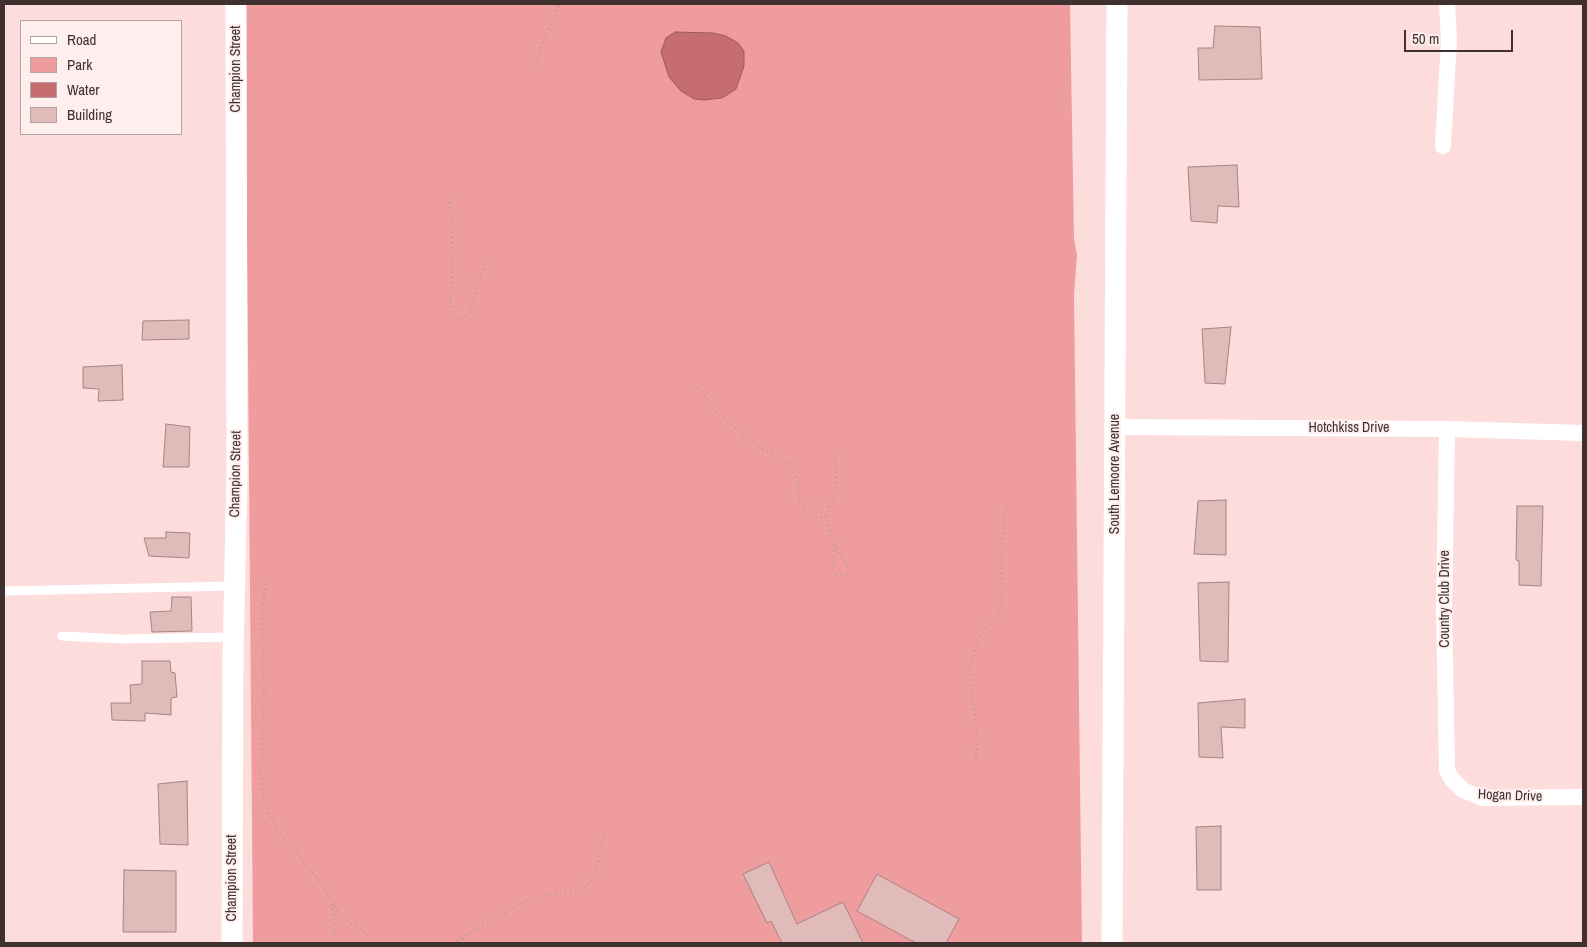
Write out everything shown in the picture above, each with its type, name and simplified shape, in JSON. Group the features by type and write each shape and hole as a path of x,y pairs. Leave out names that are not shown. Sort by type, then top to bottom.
{"street":[{"name":"Champion Street","path":"232,943 233,637 237,472 236,4"},
{"name":"South Lemoore Avenue","path":"1112,943 1117,4"},
{"path":"1443,146 1449,40 1447,4"},
{"name":"Hotchkiss Drive","path":"1114,427 1447,429 1583,433"},
{"name":"Country Club Drive","path":"1447,429 1444,609 1447,770"},
{"name":"Hogan Drive","path":"1447,770 1451,778 1463,790 1482,798 1583,797"}],"lane":[{"path":"4,591 235,586"},
{"path":"62,636 122,639 233,637"}],"path":[{"path":"535,67 541,46 560,4"},
{"path":"450,197 453,258 450,307 455,319 461,320 469,312 487,255"},
{"path":"698,386 714,409 725,420 759,447 790,464 798,482 802,506 806,513 823,522 828,528 835,547 848,566 848,571 844,575 837,575 834,572 835,547"},
{"path":"828,528 828,512 837,484 834,452"},
{"path":"976,760 977,732 970,668 974,647 999,610 1002,600 1002,540 1004,520 1009,502"},
{"path":"816,518 824,517 828,512"},
{"path":"267,579 262,609 264,685 262,783 264,803 273,823 292,852 312,872 327,894 333,908 335,923 333,940"},
{"path":"273,823 298,857 324,887 339,915 346,922"},
{"path":"452,943 530,900 572,892 586,886 593,879 597,869 604,836"},
{"path":"335,923 339,920 346,922 366,933 371,940"},
{"path":"460,943 469,932"}],"green space":[{"path":"245,4 1070,4 1074,239 1077,255 1074,295 1082,943 253,943"}],"water":[{"path":"675,32 713,33 726,36 738,43 744,51 744,66 736,89 722,98 704,100 694,99 681,91 669,77 661,52 666,38"}],"building":[{"path":"1215,26 1260,27 1262,79 1199,80 1198,48 1213,48"},
{"path":"1237,165 1239,207 1218,206 1217,223 1191,221 1188,167"},
{"path":"189,320 189,339 142,340 143,321"},
{"path":"1231,327 1225,384 1205,383 1202,329"},
{"path":"122,365 123,400 98,401 99,389 83,388 83,367"},
{"path":"166,424 190,427 189,467 163,467"},
{"path":"1226,500 1226,555 1194,554 1198,501"},
{"path":"1517,506 1543,506 1541,586 1519,585 1519,561 1516,560"},
{"path":"166,532 190,533 189,558 149,556 144,538 166,538"},
{"path":"1229,582 1228,662 1200,661 1198,583"},
{"path":"172,597 191,597 192,631 152,632 150,612 171,611"},
{"path":"142,661 170,661 171,672 175,673 177,697 171,698 171,715 145,713 145,721 112,720 111,703 131,703 130,685 142,684"},
{"path":"1245,699 1245,728 1221,727 1223,758 1199,757 1198,703"},
{"path":"187,781 188,845 160,844 158,784"},
{"path":"1221,826 1221,890 1197,890 1196,827"},
{"path":"769,862 797,924 843,902 863,943 782,943 771,921 767,923 743,874"},
{"path":"124,870 176,871 176,932 123,932"},
{"path":"877,874 959,919 946,943 916,943 857,911"}]}
